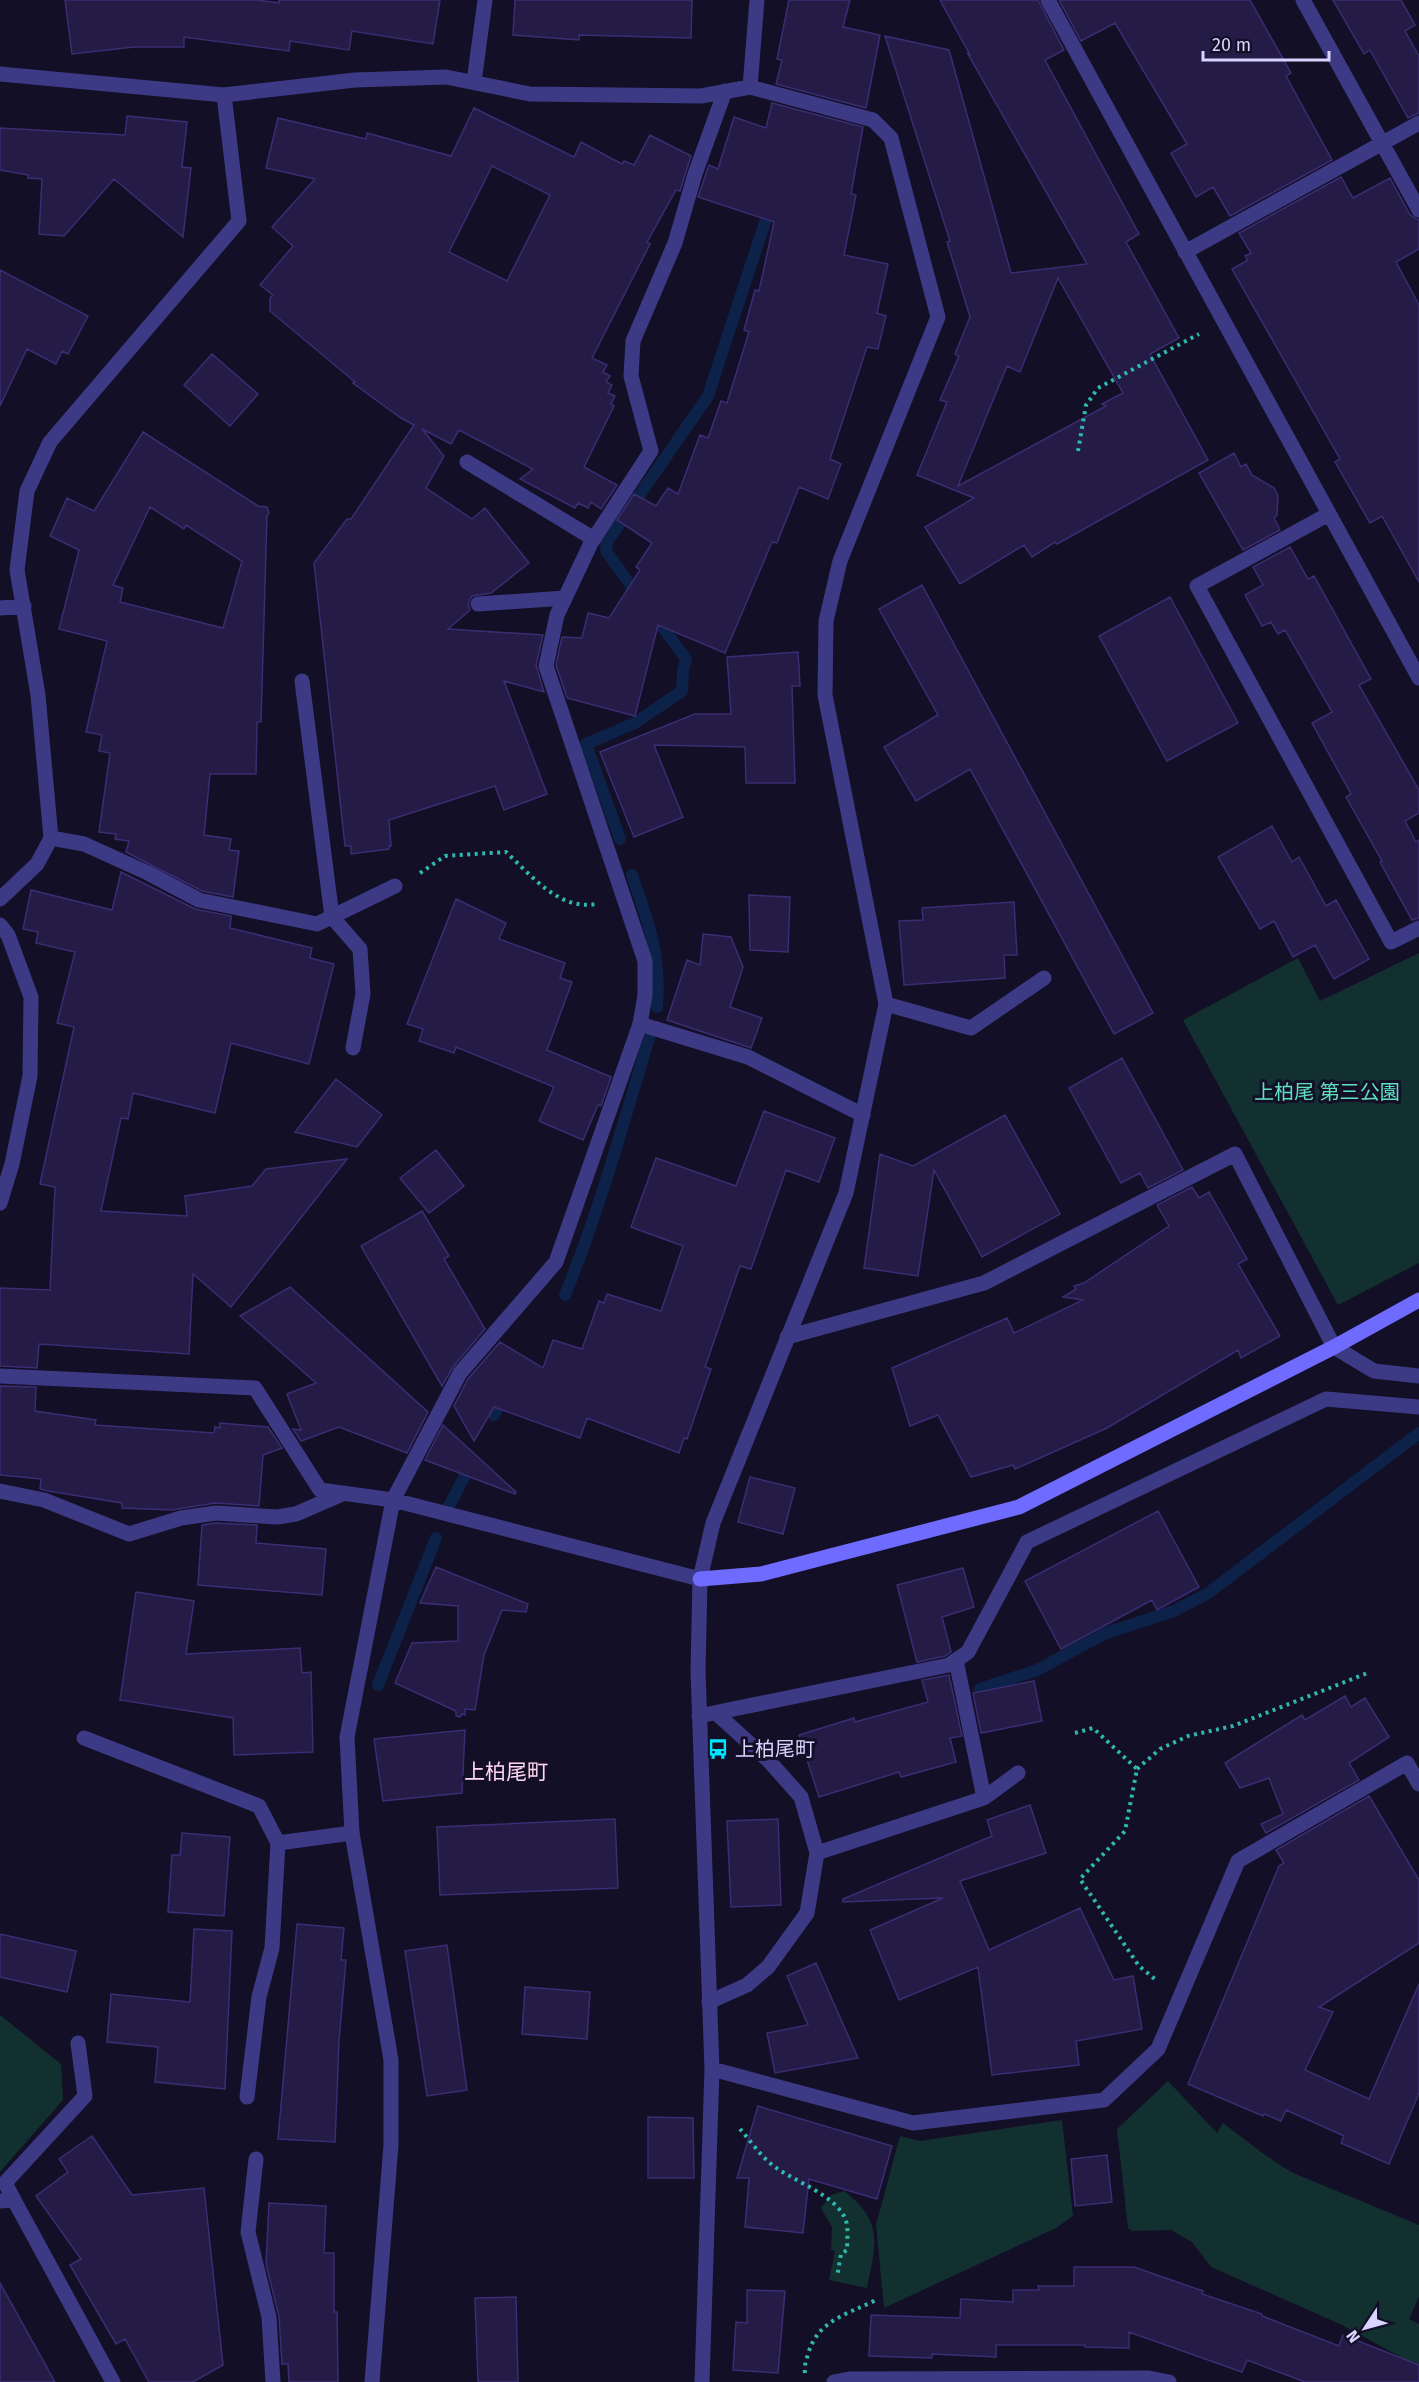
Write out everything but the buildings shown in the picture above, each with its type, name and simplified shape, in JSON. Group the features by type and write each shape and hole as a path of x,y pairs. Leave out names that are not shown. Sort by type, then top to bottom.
{"street":[{"path":"474,82 485,0"},
{"path":"750,87 757,0"},
{"path":"1048,0 1419,678"},
{"path":"1303,0 1419,210"},
{"path":"0,74 224,95 356,80 446,77 530,94 701,96 750,87 873,120 891,138 938,317 840,561 826,621 825,695 886,1004 846,1193 712,1523 700,1579 699,1716 712,2068 702,2382"},
{"path":"372,2382 391,2145 391,2060 352,1833 347,1737 393,1500 460,1373 556,1262 640,1024 645,995 645,961 546,666 557,615 565,598 594,539 651,451 631,375 633,340 675,243 695,174 725,92"},
{"path":"0,899 37,864 51,838 38,695 17,570 27,491 50,442 239,221 224,95"},
{"path":"1185,252 1419,123"},
{"path":"467,462 594,539"},
{"path":"1329,514 1197,586 1391,942 1419,928"},
{"path":"478,604 565,598"},
{"path":"0,608 24,606"},
{"path":"302,681 332,917 360,949 363,994 353,1048"},
{"path":"51,838 84,844 199,900 317,924 395,886"},
{"path":"0,925 8,935 31,998 30,1076 12,1164 0,1203"},
{"path":"886,1004 971,1028 1044,978"},
{"path":"640,1024 748,1057 863,1115"},
{"path":"787,1337 984,1283 1235,1154 1334,1347 1374,1371 1419,1376"},
{"path":"0,1376 255,1388 320,1490 393,1500 700,1579 761,1574 1020,1507 1334,1347 1419,1300"},
{"path":"699,1716 949,1665 968,1652 1027,1542 1326,1399 1419,1407"},
{"path":"0,1491 44,1500 129,1534 181,1518 216,1513 277,1517 296,1514 342,1494"},
{"path":"956,1660 984,1798"},
{"path":"709,2002 747,1985 768,1967 807,1913 818,1853 801,1797 769,1761 717,1714"},
{"path":"84,1738 259,1806 278,1843 272,1948 259,1997 247,2097"},
{"path":"712,2068 913,2123 1104,2100 1158,2049 1238,1861 1407,1763 1419,1784"},
{"path":"818,1853 984,1798 1018,1773"},
{"path":"278,1843 352,1833"},
{"path":"78,2043 85,2096 5,2183 7,2201 113,2382"},
{"path":"256,2159 248,2232 269,2317 273,2382"},
{"path":"834,2382 849,2379 1114,2378 1149,2378 1168,2382"}],"path":[{"path":"1078,452 1086,405 1098,388 1223,321"},
{"path":"445,856 506,852 551,893 569,901 592,905 624,898"},
{"path":"1180,1999 1139,1966 1080,1879 1125,1831 1137,1768 1160,1749 1188,1736 1233,1726 1370,1672"},
{"path":"1075,1733 1093,1728 1137,1768"},
{"path":"711,2095 769,2162 786,2175 830,2200 841,2211 847,2221 847,2250 841,2254 837,2277"},
{"path":"807,2382 804,2367 812,2341 822,2327 876,2300"}],"green space":[{"name":"上柏尾 第三公園","path":"1419,953 1419,1263 1338,1305 1183,1020 1298,958 1320,1001"},
{"path":"0,2015 61,2064 63,2100 0,2172"},
{"path":"1168,2081 1217,2133 1223,2123 1291,2172 1419,2225 1419,2297 1409,2319 1419,2324 1419,2367 1342,2325 1211,2267 1192,2242 1171,2230 1132,2231 1128,2228 1117,2129"},
{"path":"1062,2120 1073,2216 1056,2228 884,2308 876,2225 900,2136 920,2141"},
{"path":"844,2191 866,2213 874,2234 873,2258 867,2288 829,2280 835,2251 831,2250 832,2227 821,2208 831,2195"}],"waterway":[{"path":"640,598 606,551 607,542 708,396 765,222"},
{"path":"620,839 586,744 635,723 682,691 686,659 653,614"},
{"path":"632,875 655,955 657,1007"},
{"path":"565,1295 600,1200 649,1038"},
{"path":"494,1415 506,1395"},
{"path":"980,1689 1037,1670 1106,1633 1174,1611 1207,1594 1419,1433"},
{"path":"449,1506 469,1468"},
{"path":"378,1685 436,1538"}],"place":[{"name":"上柏尾町","path":"718,1749"}],"district":[{"name":"上柏尾町","path":"506,1772"}]}
